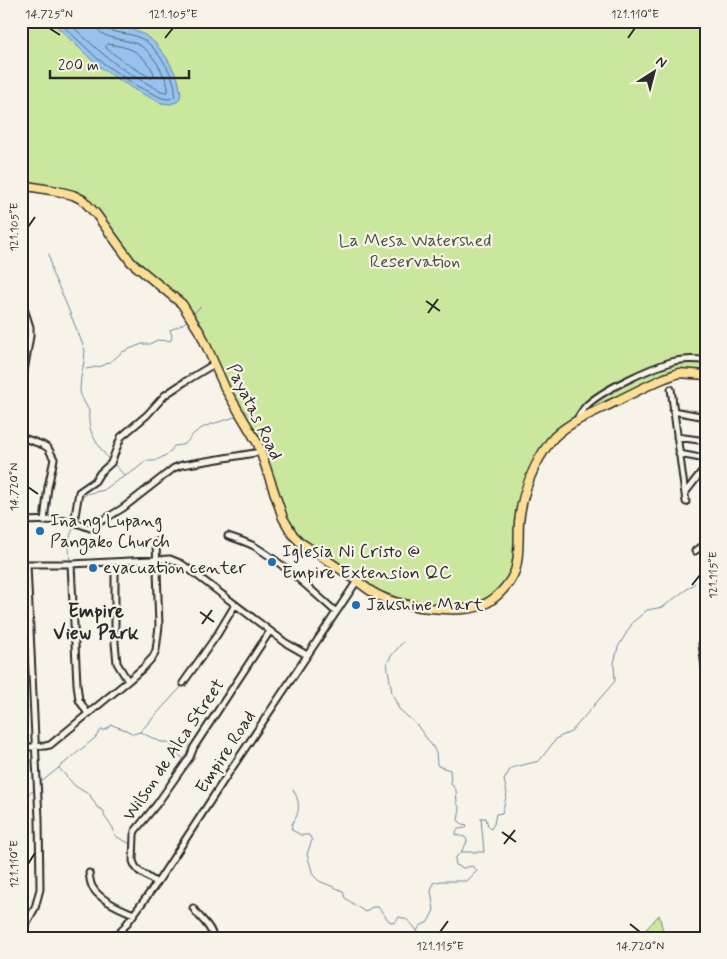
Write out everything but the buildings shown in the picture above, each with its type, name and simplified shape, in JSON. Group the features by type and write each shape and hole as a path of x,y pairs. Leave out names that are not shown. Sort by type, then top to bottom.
{"main road":[{"name":"Payatas Road","path":"21,185 68,194 78,197 87,203 131,262 182,304 201,334 226,390 258,444 280,512 293,535 300,542 382,598 406,605 439,609 464,609 485,605 508,584 516,569 522,506 526,489 551,440 574,422 670,376 679,373 706,375"}],"street":[{"path":"21,299 30,327 21,389"},
{"path":"574,422 592,401 632,378 673,362 706,361"},
{"path":"74,522 79,492 95,481 100,473 111,463 121,437 147,415 166,395 214,364"},
{"path":"671,389 686,502"},
{"path":"674,411 706,417"},
{"path":"21,437 44,445 48,448 54,459 44,521"},
{"path":"677,437 706,441"},
{"path":"21,522 58,520 74,522 90,528 123,508 174,468 182,465 261,452"},
{"path":"679,454 706,459"},
{"path":"685,493 706,466"},
{"path":"228,536 252,545 276,561 336,612"},
{"path":"21,747 50,745 128,681 153,657 156,650 160,617 156,542"},
{"path":"695,551 706,544"},
{"path":"21,933 35,908 40,890 40,818 24,564 71,564 170,559 182,564 286,643 307,655"},
{"path":"115,562 115,643 117,663 128,681"},
{"path":"71,564 77,684 79,700 87,714"},
{"name":"Empire Road","path":"116,938 157,883 219,787 358,581"},
{"path":"183,683 236,605"},
{"name":"Wilson de Alca Street","path":"157,883 139,871 132,860 135,831 190,757 194,747 270,631"},
{"path":"706,638 702,644 706,675"},
{"path":"706,834 706,840"},
{"path":"89,873 92,887 96,892 112,903 134,914"},
{"path":"193,908 197,915 211,929 213,938"}],"green space":[{"name":"La Mesa Watershed Reservation","path":"21,21 706,21 706,375 679,373 559,430 528,478 517,555 509,578 487,601 458,608 390,599 293,535 261,452 182,304 142,272 83,200 21,185"},
{"path":"659,915 665,938 638,938"}],"water":[{"path":"51,21 101,21 145,35 155,43 167,58 178,79 181,93 180,98 177,102 170,104 161,103 135,90 95,63"}],"waterway":[{"path":"49,254 52,273 85,350 80,392 89,411 91,432 109,460"},
{"path":"193,314 200,307"},
{"path":"86,369 102,366 112,361 122,352 142,344 150,344 157,340 169,341 172,336 170,330 182,325 189,319"},
{"path":"80,500 87,494 104,490 146,461 155,461 166,455 174,446 186,443 200,429 237,416"},
{"path":"114,464 125,476"},
{"path":"70,561 70,538 75,526"},
{"path":"422,938 417,931 420,926 428,922 434,910 431,891 433,883 441,881 467,881 477,871 472,866 463,868 456,865 455,858 461,852 484,852 481,818 486,818 491,829 496,814 502,813 507,793 504,780 511,768 539,761 557,738 571,732 615,681 614,663 618,647 633,622 647,610 663,607 695,583"},
{"path":"403,642 387,663 392,693 399,709 416,724 433,747 438,766 450,770 451,784 456,790 457,803 460,809 458,820 462,824 467,825 466,828 458,829 456,832 456,835 465,837 467,840 461,852"},
{"path":"140,732 183,685"},
{"path":"39,784 95,738 101,730 105,730 112,725 133,734 140,732 161,742 168,742 176,753 184,759"},
{"path":"59,768 75,786 90,795 97,807 104,811 104,816 113,828 115,836 131,844"},
{"path":"293,790 298,808 297,815 292,824 292,830 301,835 309,835 312,840 307,854 313,875 319,881 343,891 345,898 365,912 372,907 378,907 389,921 394,923 399,917 405,919 417,931"},
{"path":"21,800 34,791"}],"place":[{"name":"Ina ng Lupang Pangako Church","path":"40,531"},
{"name":"Iglesia Ni Cristo @ Empire Extension QC","path":"272,562"},
{"name":"evacuation center","path":"93,568"},
{"name":"Jakshine Mart","path":"356,605"}],"district":[{"name":"Empire View Park","path":"96,622"}]}
